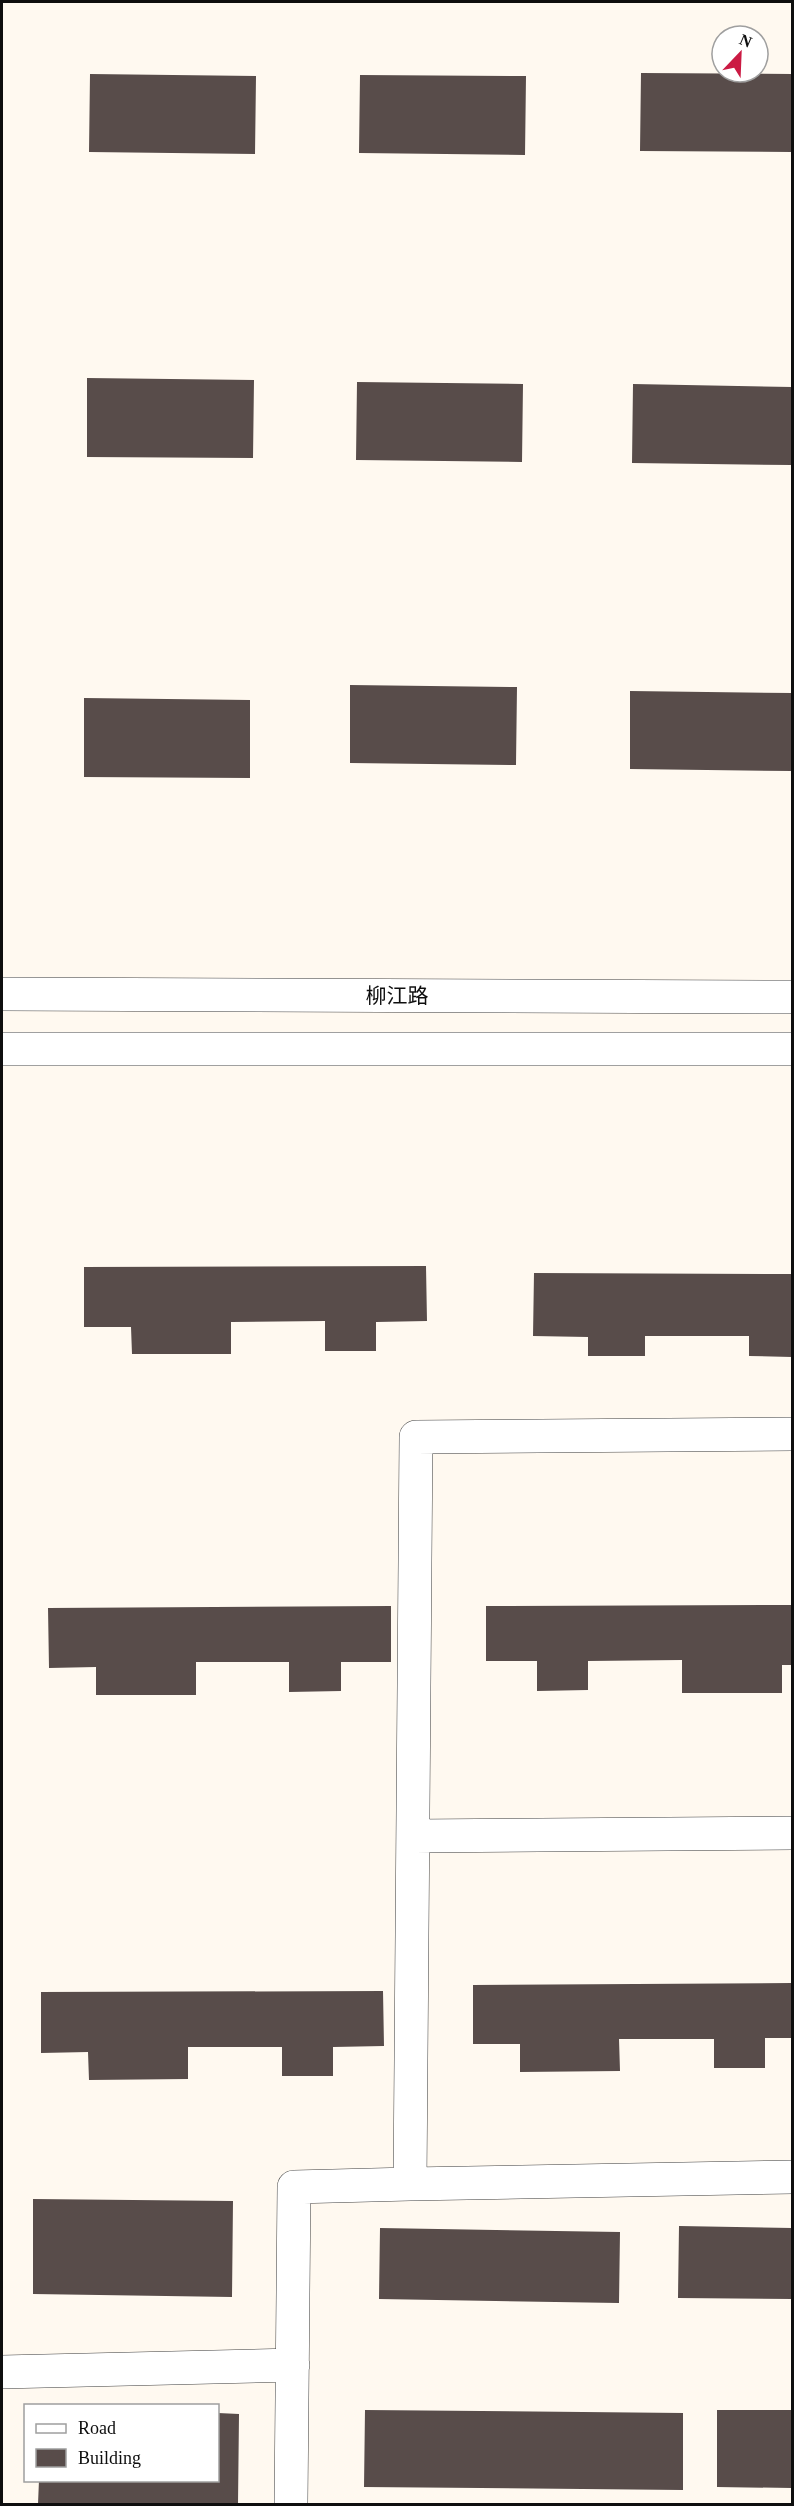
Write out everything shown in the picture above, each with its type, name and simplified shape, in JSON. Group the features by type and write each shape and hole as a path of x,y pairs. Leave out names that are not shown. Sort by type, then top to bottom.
{"street":[{"name":"柳江路","path":"2,994 792,997"},
{"path":"2,1049 792,1049"},
{"path":"410,2184 416,1437 792,1434"},
{"path":"414,1836 792,1833"},
{"path":"291,2505 294,2187 792,2177"},
{"path":"2,2372 293,2365"}],"building":[{"path":"641,73 710,73 710,84 770,84 770,74 792,74 792,152 640,151"},
{"path":"90,74 256,76 255,154 89,152"},
{"path":"360,75 526,76 525,155 359,153"},
{"path":"87,378 254,380 253,458 87,457"},
{"path":"357,382 523,384 522,462 356,460"},
{"path":"633,384 792,387 792,465 632,463"},
{"path":"350,685 517,687 516,765 350,763"},
{"path":"630,691 792,693 792,771 630,769"},
{"path":"84,698 250,700 250,778 84,777"},
{"path":"426,1266 427,1321 376,1322 376,1351 325,1351 325,1321 231,1322 231,1354 132,1354 131,1327 84,1327 84,1267"},
{"path":"534,1273 792,1274 792,1357 749,1356 749,1336 645,1336 645,1356 588,1356 588,1337 533,1336"},
{"path":"792,1605 792,1665 782,1665 782,1693 682,1693 682,1660 588,1661 588,1690 537,1691 537,1661 486,1661 486,1606"},
{"path":"391,1606 391,1662 341,1662 341,1691 289,1692 289,1662 196,1662 196,1695 96,1695 96,1667 49,1668 48,1608"},
{"path":"792,1983 792,2038 765,2038 765,2068 714,2068 714,2039 619,2039 620,2071 520,2072 520,2044 473,2044 473,1985"},
{"path":"383,1991 384,2046 333,2047 333,2076 282,2076 282,2047 188,2047 188,2079 89,2080 88,2052 41,2053 41,1992"},
{"path":"33,2199 233,2201 232,2297 33,2294"},
{"path":"679,2226 792,2228 792,2299 678,2298"},
{"path":"380,2228 620,2232 619,2303 379,2299"},
{"path":"365,2410 683,2413 683,2490 364,2487"},
{"path":"717,2410 792,2410 792,2488 717,2487"},
{"path":"219,2413 239,2414 238,2504 38,2504 39,2482 219,2482"}]}
